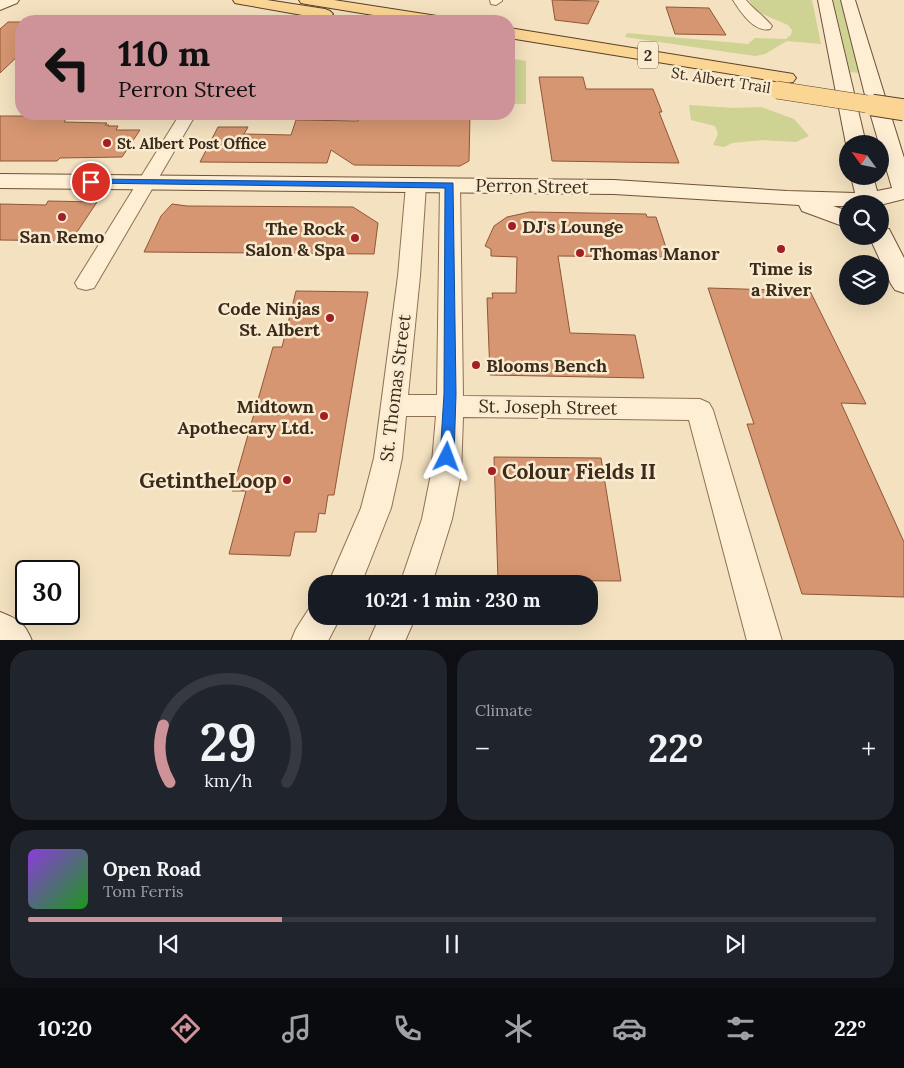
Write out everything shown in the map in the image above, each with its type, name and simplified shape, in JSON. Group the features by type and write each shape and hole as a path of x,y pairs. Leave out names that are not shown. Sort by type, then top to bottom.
{"main road":[{"path":"240,0 331,15"},
{"path":"306,0 400,15"},
{"name":"St. Albert Trail","path":"515,34 782,84 904,110"},
{"name":"St. Albert Trail","path":"515,46 782,84 904,97"}],"street":[{"path":"0,5 2,0"},
{"path":"0,5 12,0"},
{"path":"739,0 750,14 765,26"},
{"path":"825,0 854,135"},
{"path":"848,0 875,99 904,192"},
{"path":"86,283 184,120"},
{"name":"Perron Street","path":"614,187 696,179 904,192"},
{"name":"Perron Street","path":"0,181 614,187 787,198 866,191"},
{"name":"St. Thomas Street","path":"348,575 376,508 388,458 410,276 416,185"},
{"path":"419,575 437,519 446,474 450,405 450,185"},
{"path":"787,198 839,216"},
{"path":"881,245 904,284"},
{"name":"St. Joseph Street","path":"395,405 700,410 766,640"},
{"path":"308,640 318,625"},
{"path":"386,640 394,625"},
{"path":"0,632 12,640"}],"green space":[{"path":"749,0 812,0 821,44 787,41 765,54 755,56 625,37 627,33 748,44 755,38 786,39 791,35 792,30 788,25 756,11"},
{"path":"833,0 841,0 860,73 850,72"},
{"path":"515,59 526,61 526,104 515,104"},
{"path":"689,105 733,108 761,107 794,119 809,136 796,142 762,140 732,143 724,147 713,145 718,134 715,126 691,120"}],"building":[{"path":"552,0 599,1 588,24 555,20"},
{"path":"666,7 709,8 726,35 675,34"},
{"path":"8,22 15,22 15,59 0,73 0,29"},
{"path":"539,77 583,77 586,89 653,89 662,112 659,112 679,163 552,161"},
{"path":"0,116 15,116 15,120 65,120 64,122 107,123 105,125 118,126 116,130 140,130 122,157 60,158 57,161 0,161"},
{"path":"296,120 470,120 469,161 460,166 354,165 331,150 327,163 200,162 218,127 248,127 244,134 291,135"},
{"path":"48,201 97,202 71,241 0,240 0,204 46,205"},
{"path":"172,204 187,206 353,207 378,223 374,254 144,252 161,216"},
{"path":"530,212 646,214 647,217 656,217 669,257 558,256 570,333 635,335 644,378 490,375 487,298 493,298 492,293 516,293 517,257 491,256 491,249 485,246 494,226 507,217"},
{"path":"708,288 810,291 866,404 841,403 904,542 904,597 802,594 747,424 754,424"},
{"path":"296,291 368,292 334,495 328,495 325,514 319,513 316,532 295,532 290,556 229,554 246,491 232,491 273,347 282,347"},
{"path":"494,457 601,458 621,581 598,581 598,575 498,575"}],"place":[{"name":"St. Albert Post Office","path":"107,143"},
{"name":"San Remo","path":"62,217"},
{"name":"DJ's Lounge","path":"512,226"},
{"name":"The Rock Salon & Spa","path":"355,238"},
{"name":"Time is a River","path":"781,249"},
{"name":"Thomas Manor","path":"580,253"},
{"name":"Code Ninjas St. Albert","path":"330,318"},
{"name":"Blooms Bench","path":"476,365"},
{"name":"Midtown Apothecary Ltd.","path":"324,416"},
{"name":"Colour Fields II","path":"492,471"},
{"name":"GetintheLoop","path":"287,480"}],"route":[{"path":"91,182 450,185 450,405 447,457"}]}
